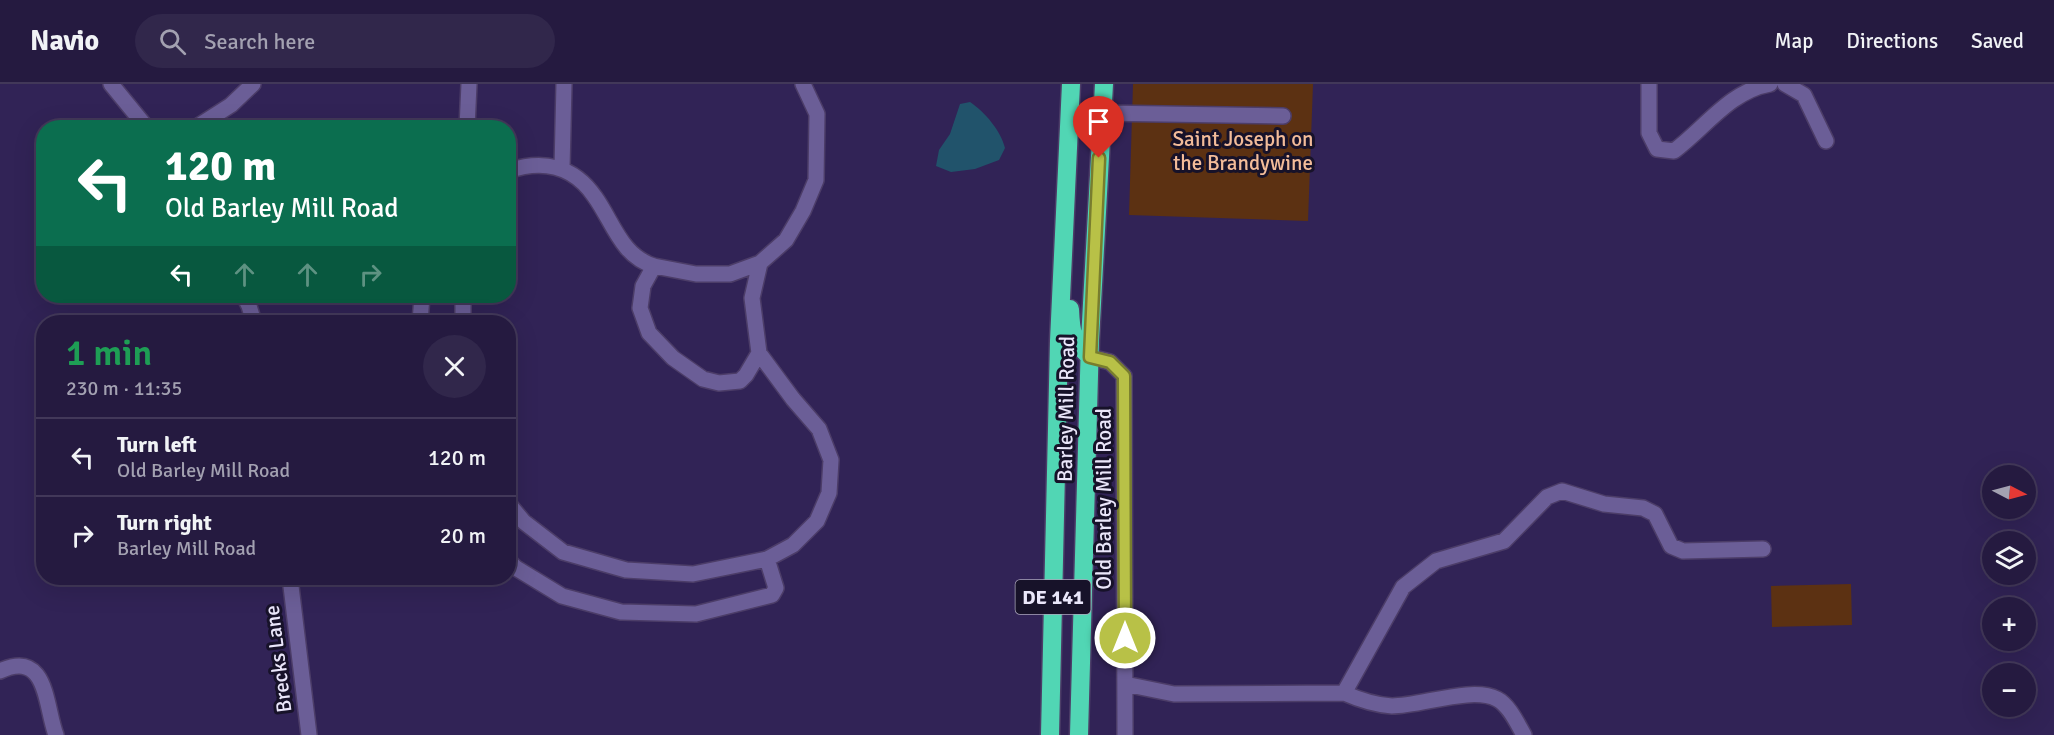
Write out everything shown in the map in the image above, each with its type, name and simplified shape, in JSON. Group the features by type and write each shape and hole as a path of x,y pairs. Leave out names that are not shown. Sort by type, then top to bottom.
{"highway":[{"name":"Barley Mill Road","path":"1050,735 1059,342 1071,84"},
{"name":"Barley Mill Road","path":"1079,735 1090,357 1104,84"},
{"path":"1068,152 1075,203 1070,299 1071,330 1076,344 1090,357"}],"street":[{"path":"111,84 140,120"},
{"path":"208,120 231,105 253,84"},
{"path":"467,120 469,84"},
{"path":"562,168 564,84"},
{"path":"516,168 541,165 562,168 593,194 616,234 631,253 642,262 696,274 730,274 760,263 786,240 803,211 816,180 817,114 803,84"},
{"path":"1650,84 1650,133 1657,149 1674,151 1693,137 1734,99 1759,86 1770,84"},
{"path":"1785,84 1804,95 1826,141"},
{"path":"1101,113 1283,116"},
{"path":"516,512 524,522 563,552 626,570 693,574 766,559 794,545 817,521 829,493 831,460 819,429 793,399 759,353 752,298 760,263"},
{"path":"654,266 643,286 640,308 649,333 674,358 703,379 719,383 740,381 759,353"},
{"name":"Old Barley Mill Road","path":"1090,357 1110,362 1124,376 1125,735"},
{"path":"1344,693 1403,587 1436,561 1504,541 1547,497 1562,491 1604,504 1643,508 1655,514 1671,546 1683,551 1763,549"},
{"path":"516,568 562,596 621,612 696,614 772,595 776,588 766,559"},
{"name":"Brecks Lane","path":"291,585 309,735"},
{"path":"0,671 22,667 32,669 40,677 56,735"},
{"path":"1125,684 1174,694 1344,693 1365,703 1394,706 1476,694 1494,698 1504,704 1524,735"}],"green space":[{"name":"Saint Joseph on the Brandywine","path":"1133,84 1313,84 1308,221 1129,215"},
{"path":"1851,584 1852,625 1772,627 1771,586"}],"water":[{"path":"970,102 992,122 1005,148 999,160 975,169 951,172 936,166 939,150 950,134 960,104"}],"route":[{"path":"1099,158 1090,357 1110,362 1124,376 1126,395 1125,638"}]}
